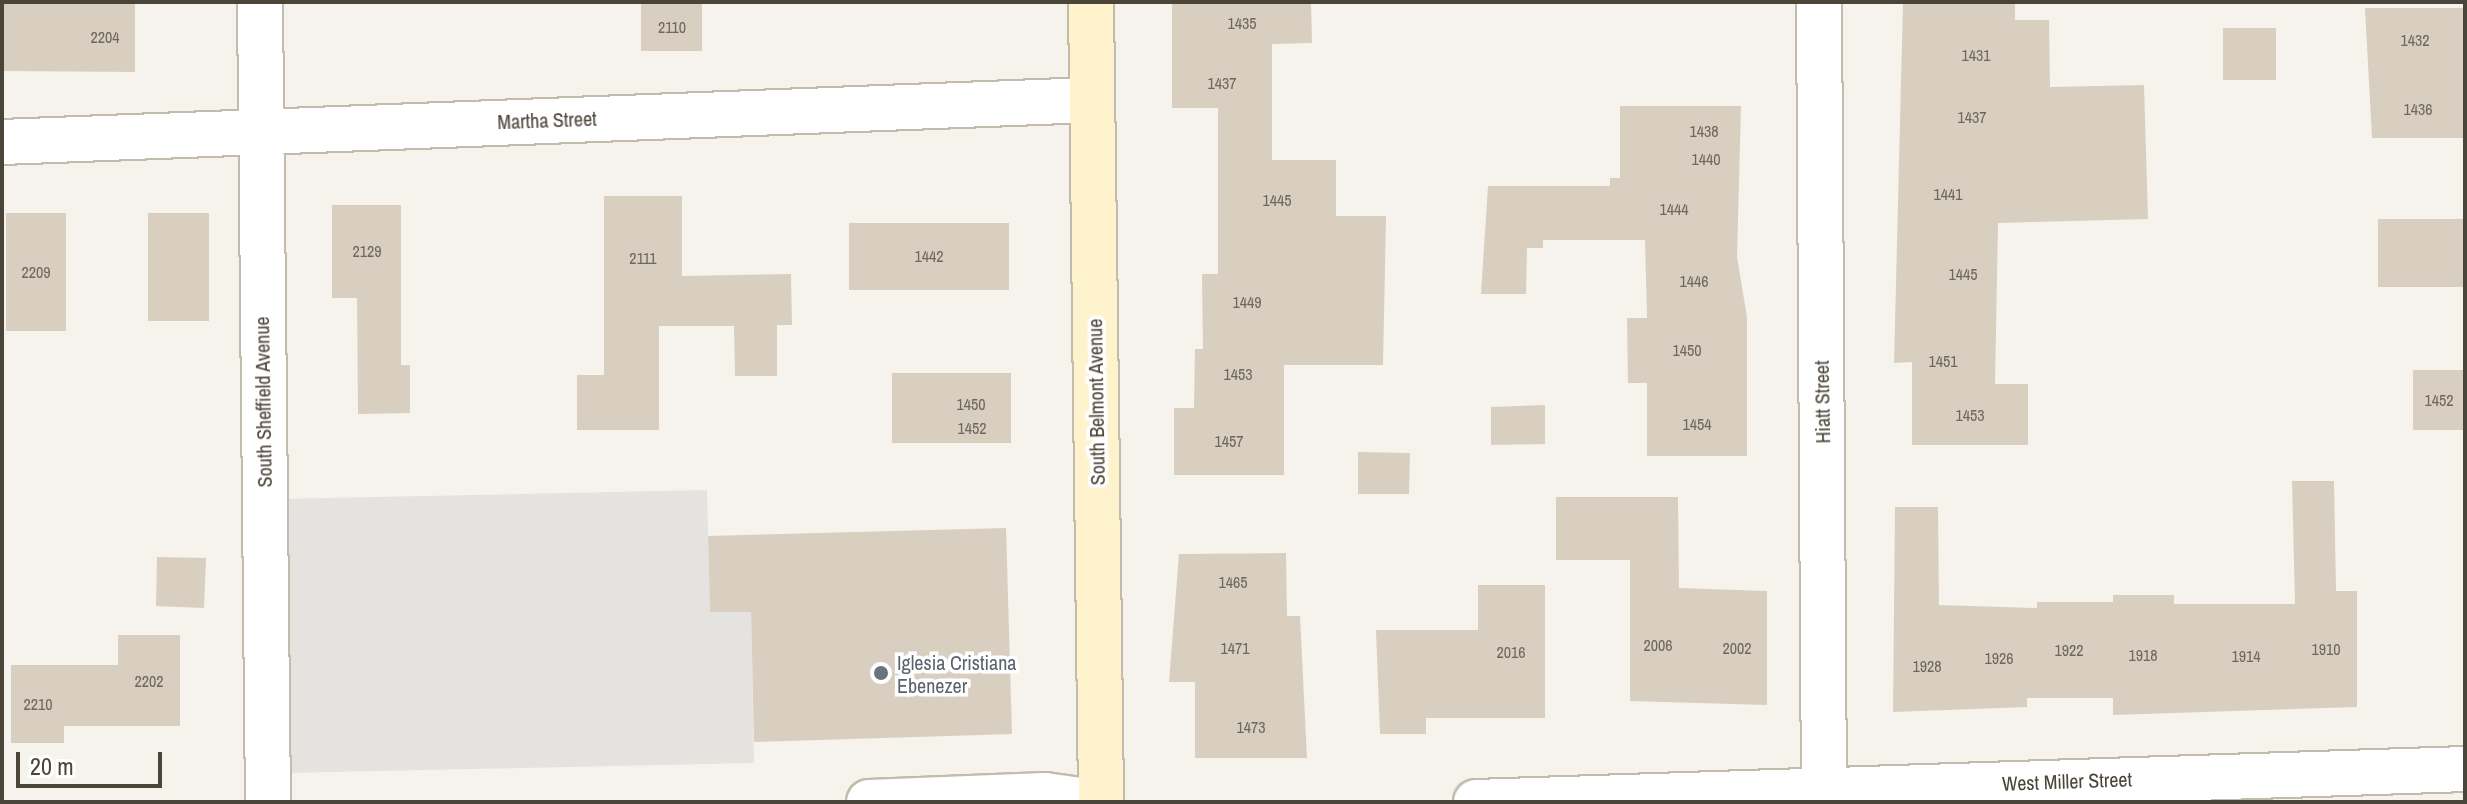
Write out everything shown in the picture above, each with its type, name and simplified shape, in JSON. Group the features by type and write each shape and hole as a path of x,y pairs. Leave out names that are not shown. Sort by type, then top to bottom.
{"main road":[{"name":"South Belmont Avenue","path":"1091,2 1098,802"}],"street":[{"name":"South Sheffield Avenue","path":"260,2 268,802"},
{"name":"Hiatt Street","path":"1819,2 1824,795"},
{"name":"Martha Street","path":"2,142 1092,100"},
{"name":"West Miller Street","path":"1476,802 1824,795 2465,769"},
{"path":"869,802 1071,795 1098,802"}],"shaded area":[{"path":"707,490 710,612 751,612 754,763 284,773 279,499"}],"building":[{"path":"2,2 135,2 135,72 2,71"},
{"path":"641,2 702,2 702,51 641,51"},
{"path":"1172,2 1311,2 1312,43 1272,44 1272,160 1336,160 1336,216 1386,216 1383,365 1284,365 1284,475 1174,475 1174,408 1194,408 1195,349 1203,349 1202,274 1218,274 1218,108 1172,108"},
{"path":"1903,2 2015,2 2015,20 2049,20 2050,87 2144,85 2148,219 1998,223 1995,384 2028,384 2028,445 1912,445 1912,362 1894,363"},
{"path":"2365,8 2465,8 2465,138 2372,138"},
{"path":"2223,28 2276,28 2276,80 2223,80"},
{"path":"1620,106 1741,106 1737,257 1747,317 1747,456 1647,456 1647,383 1628,383 1627,318 1647,318 1645,240 1543,240 1543,248 1527,248 1526,294 1481,294 1488,186 1610,186 1610,178 1620,178"},
{"path":"604,196 682,196 682,276 791,274 792,325 777,325 777,376 735,376 734,326 659,326 659,430 577,430 577,375 604,375"},
{"path":"332,205 401,205 401,365 410,365 410,413 358,414 357,298 332,298"},
{"path":"6,213 66,213 66,331 6,331"},
{"path":"148,213 209,213 209,321 148,321"},
{"path":"2378,219 2465,219 2465,287 2378,287"},
{"path":"849,223 1009,223 1009,290 849,290"},
{"path":"2413,370 2465,370 2465,430 2413,430"},
{"path":"892,373 1011,373 1011,443 892,443"},
{"path":"1545,405 1545,444 1491,445 1491,407"},
{"path":"1358,452 1410,453 1409,494 1358,494"},
{"path":"2292,481 2334,481 2336,591 2357,591 2357,707 2113,715 2113,698 2027,698 2027,707 1893,712 1895,507 1938,507 1939,605 2037,608 2037,602 2113,602 2113,595 2174,595 2174,604 2295,604"},
{"path":"1556,497 1678,497 1679,588 1767,591 1767,705 1630,701 1630,560 1556,560"},
{"name":"Iglesia Cristiana Ebenezer","path":"1006,528 1012,734 754,742 751,612 710,612 708,536"},
{"path":"1286,553 1287,616 1300,616 1307,758 1195,758 1195,682 1169,682 1179,554"},
{"path":"157,557 206,558 204,608 156,606"},
{"path":"1478,585 1545,585 1545,718 1426,718 1426,734 1380,734 1376,630 1478,630"},
{"path":"118,635 180,635 180,726 64,726 64,743 11,743 11,665 118,665"}],"place":[{"name":"Iglesia Cristiana Ebenezer","path":"881,673"}]}
